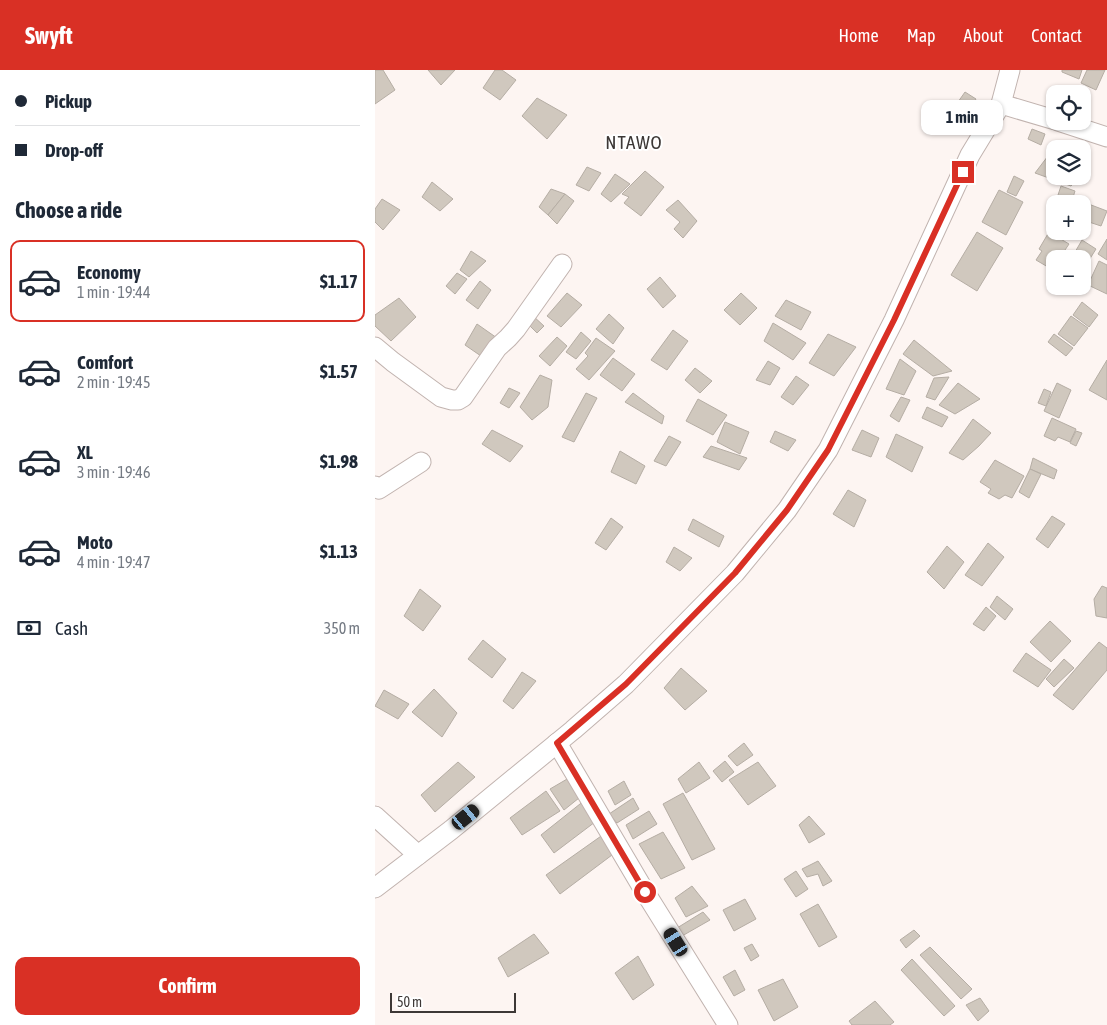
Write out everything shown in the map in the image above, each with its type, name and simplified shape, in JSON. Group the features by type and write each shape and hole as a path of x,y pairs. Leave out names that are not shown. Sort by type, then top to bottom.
{"street":[{"path":"375,888 451,830 626,684 735,573 792,503 828,450 894,320 970,155 1001,104 1010,70"},
{"path":"1001,104 1046,118"},
{"path":"1085,130 1107,137"},
{"path":"375,347 441,396 458,400 463,397 497,348 516,328 562,264"},
{"path":"375,486 379,489 421,462"},
{"path":"557,743 645,892 729,1025"},
{"path":"375,816 418,855"}],"building":[{"path":"375,70 383,70 395,90 375,104"},
{"path":"428,70 455,70 441,85"},
{"path":"495,70 502,70 516,80 500,100 483,88"},
{"path":"1062,70 1082,70 1079,79 1062,72"},
{"path":"1087,70 1105,70 1096,90 1091,88 1091,85 1081,83"},
{"path":"965,92 976,99 970,109 958,102"},
{"path":"537,98 567,115 547,139 522,116"},
{"path":"1032,129 1045,134 1041,145 1028,139"},
{"path":"1046,159 1046,177 1035,173"},
{"path":"587,167 601,173 589,191 576,185"},
{"path":"645,171 664,187 641,216 624,203 629,197 622,194"},
{"path":"615,174 630,184 611,202 601,194"},
{"path":"1014,176 1024,181 1016,196 1007,192"},
{"path":"432,182 453,199 440,211 422,197"},
{"path":"1061,186 1075,191 1074,195 1058,195"},
{"path":"551,189 565,194 548,215 539,207"},
{"path":"999,190 1023,202 1006,235 982,222"},
{"path":"565,194 574,201 557,224 548,215"},
{"path":"382,199 400,210 383,230 375,222 375,209"},
{"path":"678,200 697,221 683,238 674,229 680,222 666,210"},
{"path":"1091,205 1107,211 1101,226 1091,223"},
{"path":"977,232 1003,248 977,291 951,275"},
{"path":"1046,237 1046,240 1062,240 1069,244 1065,250 1046,250 1046,266 1036,260 1042,251 1039,249"},
{"path":"1107,239 1107,260 1098,254"},
{"path":"1082,240 1096,249 1091,257 1091,250 1076,250"},
{"path":"471,251 486,261 469,277 460,270"},
{"path":"1099,261 1107,265 1107,294 1091,286 1091,278"},
{"path":"457,273 467,279 455,294 446,286"},
{"path":"660,277 676,296 663,308 647,289"},
{"path":"480,281 491,290 478,309 466,300"},
{"path":"567,293 582,305 561,327 547,316"},
{"path":"741,293 757,308 740,325 724,310"},
{"path":"399,298 416,317 391,341 375,326 375,315"},
{"path":"786,300 811,312 801,330 775,316"},
{"path":"1082,302 1098,315 1089,327 1073,315"},
{"path":"609,314 624,328 613,344 596,329"},
{"path":"532,315 544,326 537,333 525,321"},
{"path":"1071,316 1088,328 1074,346 1058,334"},
{"path":"773,323 806,343 793,360 764,341"},
{"path":"477,324 507,345 494,365 465,345"},
{"path":"673,330 688,341 667,370 651,360"},
{"path":"581,332 591,341 576,359 566,352"},
{"path":"828,334 856,347 834,376 809,363"},
{"path":"1054,334 1073,348 1066,356 1048,342"},
{"path":"557,337 567,346 550,366 539,356"},
{"path":"596,338 615,351 589,380 576,369 588,356 585,353"},
{"path":"914,340 952,371 933,376 903,354"},
{"path":"613,358 635,374 622,391 600,375"},
{"path":"900,359 916,371 904,395 886,389"},
{"path":"1107,360 1107,400 1089,390"},
{"path":"768,361 780,368 770,385 756,380"},
{"path":"695,368 712,381 700,393 685,380"},
{"path":"540,375 552,380 548,407 532,420 520,407"},
{"path":"796,376 809,385 793,405 781,397"},
{"path":"949,377 935,400 926,397 934,378"},
{"path":"958,383 980,399 955,414 939,405"},
{"path":"1057,383 1071,390 1059,418 1044,411"},
{"path":"509,388 520,393 509,408 500,403"},
{"path":"1044,389 1051,392 1046,406 1038,403"},
{"path":"586,393 597,398 574,442 562,437"},
{"path":"633,393 664,416 662,424 625,402"},
{"path":"901,397 910,400 899,422 890,416"},
{"path":"698,399 727,415 713,435 686,421"},
{"path":"927,407 948,417 942,427 922,418"},
{"path":"1052,418 1076,429 1070,442 1058,437 1055,441 1044,436"},
{"path":"973,419 991,433 963,460 949,453"},
{"path":"725,422 749,432 740,454 717,442"},
{"path":"492,430 523,446 510,462 482,444"},
{"path":"862,430 879,438 871,457 852,450"},
{"path":"775,431 796,440 788,451 770,442"},
{"path":"1076,431 1082,433 1076,446 1070,443"},
{"path":"896,434 923,447 912,472 886,457"},
{"path":"669,436 681,442 666,466 654,461"},
{"path":"711,446 747,458 739,470 703,457"},
{"path":"620,451 645,466 636,484 611,472"},
{"path":"1033,458 1057,470 1054,479 1030,469"},
{"path":"995,460 1024,476 1012,498 1005,495 999,499 988,493 991,489 980,482"},
{"path":"1030,469 1041,474 1029,498 1019,492"},
{"path":"848,490 866,500 854,527 833,514"},
{"path":"1052,516 1065,524 1048,548 1036,539"},
{"path":"611,518 623,527 606,550 595,543"},
{"path":"693,519 724,536 719,547 688,530"},
{"path":"988,543 1004,557 982,586 965,575"},
{"path":"947,546 964,562 944,589 927,572"},
{"path":"674,547 692,558 680,571 666,562"},
{"path":"1102,586 1107,588 1107,618 1096,616 1094,599"},
{"path":"420,589 441,606 423,631 404,616"},
{"path":"997,596 1013,609 1005,620 990,607"},
{"path":"986,607 996,616 984,631 973,624"},
{"path":"1050,621 1071,641 1051,662 1030,642"},
{"path":"483,640 506,659 492,678 468,659"},
{"path":"1099,642 1107,648 1107,670 1073,710 1053,695"},
{"path":"1026,653 1051,670 1038,687 1013,671"},
{"path":"1064,659 1074,668 1054,687 1046,679"},
{"path":"681,668 707,691 685,710 664,688"},
{"path":"522,672 536,681 513,709 503,701"},
{"path":"434,689 457,713 442,737 412,712"},
{"path":"384,690 409,704 398,719 375,706"},
{"path":"744,743 753,755 737,766 728,756"},
{"path":"725,761 734,772 722,782 713,771"},
{"path":"458,762 475,777 435,812 421,795"},
{"path":"699,762 710,778 686,793 678,779"},
{"path":"758,762 776,786 748,805 729,780"},
{"path":"574,775 584,794 564,810 550,789"},
{"path":"624,781 631,795 615,805 608,791"},
{"path":"546,791 560,811 522,835 510,818"},
{"path":"683,793 715,849 692,860 663,804"},
{"path":"633,798 639,809 617,823 609,814"},
{"path":"585,800 599,819 554,853 541,835"},
{"path":"649,811 657,824 633,839 626,825"},
{"path":"809,816 825,834 809,843 799,825"},
{"path":"663,832 685,868 661,879 639,844"},
{"path":"604,834 616,852 560,894 546,875"},
{"path":"818,861 832,881 823,886 818,874 807,877 802,869"},
{"path":"796,871 808,889 796,897 784,879"},
{"path":"692,886 708,906 686,917 675,898"},
{"path":"745,899 756,919 734,931 723,910"},
{"path":"818,904 837,937 819,947 800,914"},
{"path":"703,912 710,920 682,936 677,928"},
{"path":"914,930 920,936 906,948 900,940"},
{"path":"534,934 549,953 508,977 498,958"},
{"path":"752,944 759,956 751,961 744,948"},
{"path":"930,947 972,989 961,999 920,955"},
{"path":"638,956 654,985 633,1000 615,973"},
{"path":"912,959 955,1006 944,1016 901,970"},
{"path":"735,970 745,990 734,996 723,977"},
{"path":"783,979 798,1007 774,1021 758,990"},
{"path":"980,998 989,1011 978,1021 966,1005"},
{"path":"875,1001 894,1022 890,1025 852,1025 849,1021"}],"district":[{"name":"NTAWO","path":"634,142"}],"route":[{"path":"645,892 557,743 626,684 735,573 787,510 828,450 894,320 963,172"}]}
